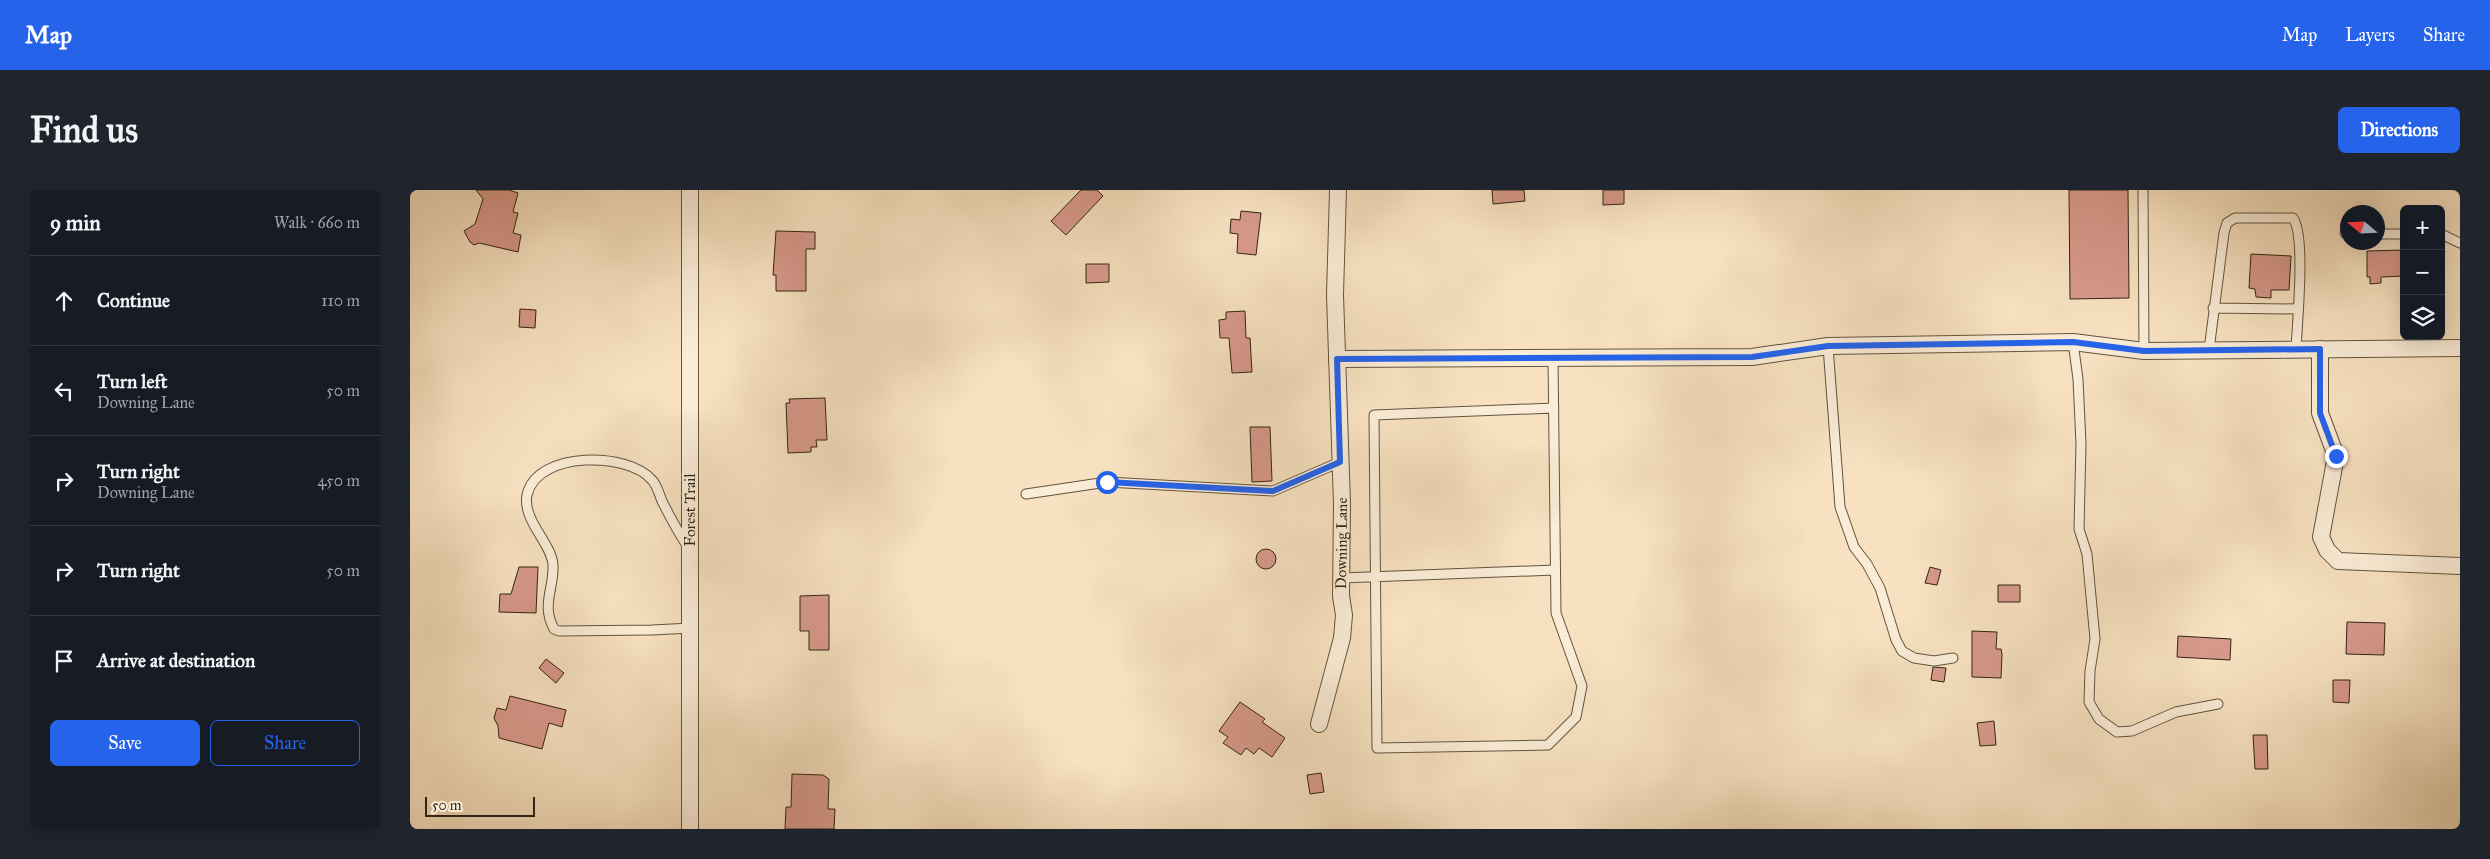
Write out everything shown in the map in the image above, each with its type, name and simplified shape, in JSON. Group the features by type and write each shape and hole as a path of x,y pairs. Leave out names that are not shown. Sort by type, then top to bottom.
{"street":[{"name":"Forest Trail","path":"690,190 690,829"},
{"name":"Downing Lane","path":"1319,724 1342,638 1344,615 1341,578 1335,295 1338,190"},
{"path":"1337,359 1752,357 1828,346 2073,342 2144,351 2460,348"},
{"path":"2320,349 2320,413 2336,456 2321,537 2327,550 2338,561 2460,566"}],"lane":[{"path":"2142,190 2144,351"},
{"path":"2209,350 2227,222 2235,218 2293,218 2298,226 2296,350"},
{"path":"2385,234 2400,234"},
{"path":"2445,236 2460,243"},
{"path":"2214,308 2298,309"},
{"path":"2073,342 2081,444 2079,529 2087,554 2095,639 2090,671 2089,702 2099,719 2117,732 2132,731 2176,712 2218,704"},
{"path":"1828,346 1840,507 1846,528 1854,547 1867,564 1880,588 1896,640 1902,651 1914,658 1934,661 1953,658"},
{"path":"1553,358 1554,408 1555,570 1556,612 1582,686 1576,717 1548,745 1377,748 1374,415 1554,408"},
{"path":"690,550 677,530 653,480 643,473 624,465 579,459 540,473 531,483 526,507 553,564 548,608 554,629 559,631 690,628"},
{"path":"1026,494 1107,482 1273,491 1340,462"},
{"path":"1341,578 1555,570"}],"building":[{"path":"476,190 509,190 518,193 513,212 518,213 513,233 521,235 518,252 479,243 474,245 470,242 464,231 475,224 483,199"},
{"path":"1081,190 1097,190 1103,196 1066,235 1051,221"},
{"path":"1492,190 1524,190 1525,201 1493,204"},
{"path":"1603,190 1624,190 1624,204 1603,205"},
{"path":"2069,190 2128,190 2129,298 2070,299"},
{"path":"1241,211 1261,213 1256,255 1237,253 1238,234 1230,233 1231,219 1240,220"},
{"path":"776,231 815,232 815,249 806,249 806,291 776,291 776,275 773,275"},
{"path":"2400,250 2400,276 2381,277 2381,283 2370,284 2370,277 2367,277 2367,251"},
{"path":"2251,254 2291,256 2289,290 2271,290 2271,298 2256,297 2255,289 2249,288"},
{"path":"1086,264 1109,264 1109,282 1086,283"},
{"path":"520,309 536,310 535,328 519,327"},
{"path":"1245,311 1246,338 1250,338 1252,372 1232,373 1229,338 1220,338 1219,320 1226,319 1226,312"},
{"path":"825,398 827,440 816,440 817,447 811,447 811,452 788,453 786,403 790,403 789,399"},
{"path":"1250,427 1270,427 1272,481 1252,482"},
{"path":"1266,549 1273,552 1276,559 1273,566 1266,569 1259,566 1256,559 1259,552"},
{"path":"519,567 538,567 536,613 499,612 500,594 511,594"},
{"path":"1930,567 1941,570 1937,585 1925,583"},
{"path":"1998,585 2020,585 2020,602 1998,602"},
{"path":"829,595 829,650 809,650 809,631 800,631 800,596"},
{"path":"2347,622 2385,623 2384,655 2346,654"},
{"path":"1972,631 1997,632 1996,649 2001,649 2002,654 2001,678 1972,677"},
{"path":"2178,636 2231,639 2230,660 2177,657"},
{"path":"546,659 564,673 556,683 539,668"},
{"path":"1933,667 1946,668 1944,682 1931,680"},
{"path":"2333,680 2350,680 2349,703 2333,702"},
{"path":"510,696 566,710 562,727 549,723 542,749 499,738 498,726 494,718 497,708 506,710"},
{"path":"1240,702 1265,719 1262,722 1285,738 1272,757 1259,748 1254,754 1246,748 1241,755 1223,743 1228,737 1219,731"},
{"path":"1994,721 1996,745 1980,746 1977,723"},
{"path":"2253,735 2267,735 2268,769 2255,769"},
{"path":"1321,773 1324,792 1310,794 1307,775"},
{"path":"792,774 823,775 829,779 828,809 835,809 834,829 785,829 786,807 791,807"}],"route":[{"path":"1107,482 1273,491 1340,462 1337,359 1752,357 1828,346 2073,342 2144,351 2320,349 2320,413 2336,456"}]}
